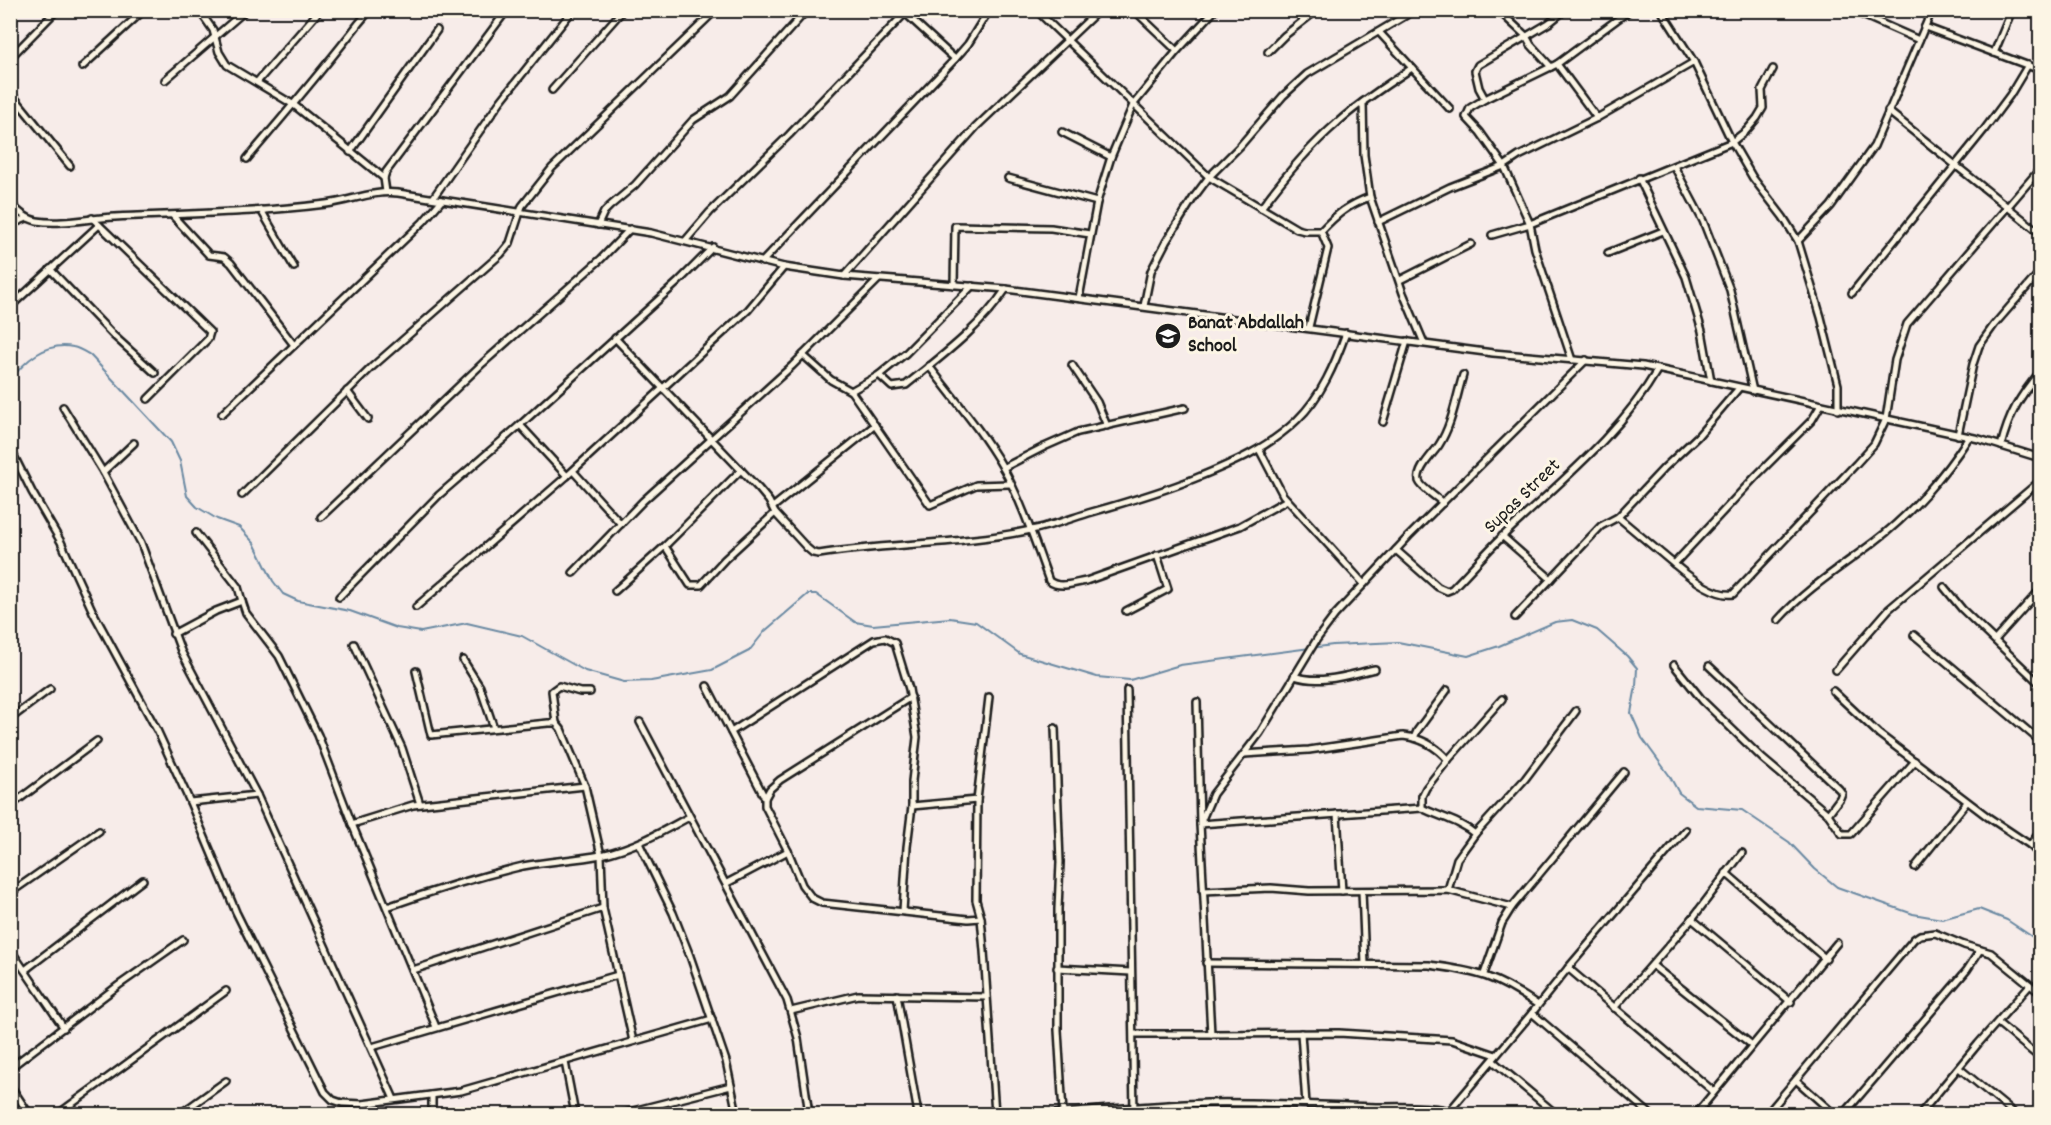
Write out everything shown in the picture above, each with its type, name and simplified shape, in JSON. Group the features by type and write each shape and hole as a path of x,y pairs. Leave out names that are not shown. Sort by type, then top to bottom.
{"street":[{"path":"11,57 57,10"},
{"path":"82,67 144,10"},
{"path":"200,10 215,36 219,52 227,65 294,105 384,178"},
{"path":"165,80 215,36 221,34 246,10"},
{"path":"257,82 320,10"},
{"path":"247,159 294,105 370,10"},
{"path":"386,192 384,178 507,10"},
{"path":"433,198 500,102 573,10"},
{"path":"552,90 623,10"},
{"path":"242,495 346,391 501,254 510,243 522,206 552,168 716,10"},
{"path":"598,225 604,212 635,185 693,120 729,96 807,10"},
{"path":"762,262 956,59 975,35 989,10"},
{"path":"1036,10 1209,177 1297,229 1321,231 1333,217 1352,204 1370,197"},
{"path":"844,276 976,127 1098,10"},
{"path":"1134,10 1178,51"},
{"path":"1079,298 1097,202 1111,157 1133,105 1215,10"},
{"path":"1268,52 1317,10"},
{"path":"1144,306 1151,271 1156,261 1209,177 1295,84 1320,66 1415,10"},
{"path":"1498,10 1554,66 1597,118"},
{"path":"1485,99 1479,88 1475,71 1478,65 1565,10"},
{"path":"1572,360 1535,249 1530,224 1503,166 1480,132 1466,117 1470,108 1485,99 1554,66 1630,10"},
{"path":"1661,10 1694,63 1731,142 1753,178 1798,241 1821,316 1838,385 1838,410"},
{"path":"1798,241 1831,206 1874,146 1932,10"},
{"path":"1994,53 2012,10"},
{"path":"1852,11 1918,40"},
{"path":"686,240 710,212 789,135 907,12 956,59"},
{"path":"1925,27 2040,70"},
{"path":"350,152 437,30"},
{"path":"1379,32 1450,109"},
{"path":"1378,222 1450,187 1503,166 1597,118 1694,63"},
{"path":"1852,293 2010,95 2028,65"},
{"path":"1261,207 1288,172 1339,120 1412,68"},
{"path":"1492,235 1530,224 1731,142 1746,131 1757,118 1762,108 1762,90 1773,69"},
{"path":"10,92 70,166"},
{"path":"1363,102 1364,155 1370,197 1403,293 1424,343"},
{"path":"1888,111 2040,233"},
{"path":"1062,132 1111,157"},
{"path":"1674,166 1703,221 1730,290 1753,391"},
{"path":"1618,517 1693,580 1716,591 1733,594 1874,444 1886,419 1896,360 1907,324 2040,169"},
{"path":"1008,178 1097,202"},
{"path":"1639,178 1686,277 1702,331 1711,381"},
{"path":"10,203 27,218 38,221 261,210 328,204 386,192 630,229 686,240 784,267 844,276 1006,289 1550,359 1586,360 1658,369 1969,437 2040,458"},
{"path":"222,414 423,222 442,200"},
{"path":"261,210 294,267"},
{"path":"174,216 209,255 224,258 231,263 294,345"},
{"path":"10,225 27,218"},
{"path":"92,218 210,332 208,339 148,399"},
{"path":"10,307 99,225"},
{"path":"954,285 955,226 1051,228 1090,234"},
{"path":"321,517 514,334 602,259 630,229"},
{"path":"1309,327 1328,248 1321,231"},
{"path":"1608,254 1663,231"},
{"path":"1400,280 1471,244"},
{"path":"339,597 422,511 692,270 713,247"},
{"path":"416,607 573,471 748,310 784,267"},
{"path":"50,269 113,335 155,373"},
{"path":"1958,435 1979,346 2040,272"},
{"path":"573,573 710,439 803,355 879,279"},
{"path":"851,391 879,375 906,352 972,286"},
{"path":"879,375 887,385 897,388 906,385 975,327 989,313 1006,289"},
{"path":"615,338 741,470 807,548 819,554 1031,530 1167,490 1234,462 1276,439 1299,418 1314,400 1337,359 1347,333"},
{"path":"1383,422 1407,341"},
{"path":"803,355 831,380 851,391 930,505 976,485 1010,484"},
{"path":"1200,824 1213,794 1260,733 1317,639 1396,550 1586,360"},
{"path":"1072,365 1097,402 1107,426"},
{"path":"929,366 988,444 1003,468 1031,530 1049,581 1058,586 1086,581 1240,526 1287,500"},
{"name":"Supas Street","path":"1396,550 1438,587 1447,591 1452,590 1502,537 1590,453 1637,401 1658,369"},
{"path":"2001,446 2007,422 2019,398 2040,372"},
{"path":"1443,502 1421,484 1419,473 1440,443 1463,375"},
{"path":"1515,617 1601,526 1618,517 1698,436 1739,388"},
{"path":"346,391 368,418"},
{"path":"1674,564 1812,420 1821,405"},
{"path":"63,407 141,543 173,634 257,795 394,1099"},
{"path":"1003,468 1078,432 1185,408"},
{"path":"520,425 567,476"},
{"path":"665,546 690,585 700,585 774,510 875,425"},
{"path":"1778,620 1793,604 1845,561 1874,542 1898,522 1959,453 1969,437"},
{"path":"102,472 134,443"},
{"path":"10,448 61,542 93,612 157,730 236,912 325,1092 333,1100 362,1104 461,1091 712,1019"},
{"path":"1259,449 1283,495 1365,584"},
{"path":"615,591 665,546 741,470"},
{"path":"573,471 621,524"},
{"path":"1836,670 1889,609 2040,482"},
{"path":"196,533 238,587 246,613 279,656 296,689 318,735 352,824 436,1027"},
{"path":"1502,537 1551,579"},
{"path":"1126,610 1168,589 1157,555"},
{"path":"1944,587 1962,609 2040,684"},
{"path":"1995,640 2040,590"},
{"path":"173,634 216,611 242,601"},
{"path":"1914,635 2040,741"},
{"path":"731,732 874,640 885,638 895,643 911,697 917,737 903,911"},
{"path":"354,644 402,748 420,804"},
{"path":"463,660 480,687 494,728"},
{"path":"1674,665 1703,701 1763,759 1827,814 1842,834 1851,834 1915,761"},
{"path":"1710,666 1839,789 1842,793 1840,798 1827,814"},
{"path":"1294,676 1320,681 1375,669"},
{"path":"416,671 431,735 556,723"},
{"path":"590,692 580,692 559,686 552,691 556,723 561,729 585,786 601,855 603,908 633,1041"},
{"path":"707,686 765,798 765,806 802,885 812,897 822,903 981,918"},
{"path":"10,719 50,689"},
{"path":"1127,690 1134,1114"},
{"path":"1414,738 1448,690"},
{"path":"1833,691 1879,734 1967,802 2030,845 2040,855"},
{"path":"765,798 770,789 780,780 911,697"},
{"path":"989,697 977,800 976,900 981,918 995,1114"},
{"path":"1422,808 1422,796 1448,760 1502,699"},
{"path":"1197,702 1200,824 1211,1034"},
{"path":"1448,890 1457,859 1475,834 1525,779 1576,711"},
{"path":"640,722 727,884 791,1011 798,1038 809,1114"},
{"path":"1055,728 1060,862 1058,1030 1063,1113"},
{"path":"1244,754 1309,750 1392,737 1414,738 1439,749 1448,760"},
{"path":"10,806 97,741"},
{"path":"1484,974 1502,923 1512,907 1624,772"},
{"path":"352,824 420,804 585,786"},
{"path":"190,802 257,795"},
{"path":"912,806 977,800"},
{"path":"1915,867 1967,802"},
{"path":"1200,824 1422,808 1446,820 1464,824 1475,834"},
{"path":"1337,814 1342,891"},
{"path":"387,907 439,888 502,871 601,855 639,843 689,817"},
{"path":"1449,1112 1686,830"},
{"path":"10,893 99,831"},
{"path":"2030,845 2040,832"},
{"path":"639,843 673,913 712,1019 726,1061 737,1114"},
{"path":"727,884 788,851"},
{"path":"1614,1008 1692,919 1742,853"},
{"path":"1726,873 1826,959"},
{"path":"25,970 143,880"},
{"path":"1203,891 1272,888 1342,891 1448,890 1512,907"},
{"path":"1362,891 1365,964"},
{"path":"413,970 603,908"},
{"path":"1692,919 1791,1002"},
{"path":"1767,1114 1914,939 1920,935 1935,933 1991,953 2040,993"},
{"path":"10,1068 183,940"},
{"path":"1696,1114 1838,943"},
{"path":"10,949 64,1028"},
{"path":"1844,1114 1966,970 1980,950"},
{"path":"1206,963 1429,965 1484,974 1516,989 1538,1005"},
{"path":"1652,964 1752,1046"},
{"path":"1058,968 1131,972"},
{"path":"1568,968 1713,1091"},
{"path":"372,1047 618,975"},
{"path":"1922,1114 2030,985"},
{"path":"58,1114 226,991"},
{"path":"897,995 918,1114"},
{"path":"791,1011 850,996 986,997"},
{"path":"1532,1013 1650,1114"},
{"path":"1998,1023 2040,1058"},
{"path":"1301,1033 1306,1104"},
{"path":"1134,1034 1339,1033 1452,1040 1474,1046 1494,1058 1556,1114"},
{"path":"565,1062 575,1114"},
{"path":"1959,1068 2015,1114"},
{"path":"1796,1080 1834,1114"},
{"path":"180,1114 226,1081"},
{"path":"10,1085 29,1114"},
{"path":"621,1114 731,1086"},
{"path":"432,1095 432,1114"},
{"path":"1048,1114 1134,1106 1209,1103 1306,1104 1456,1114"},
{"path":"1258,1104 1258,1114"}],"waterway":[{"path":"10,381 29,360 54,347 73,347 90,355 171,442 180,461 187,496 197,507 217,519 239,527 254,543 273,581 283,594 298,601 350,611 397,628 421,632 467,623 522,636 585,671 624,682 651,681 712,670 749,651 765,631 808,594 816,594 855,622 873,625 950,618 976,622 1020,654 1097,677 1130,680 1180,665 1333,645 1398,642 1468,656 1499,646 1555,622 1572,620 1597,630 1627,656 1637,668 1631,713 1642,738 1679,793 1696,806 1742,810 1789,842 1815,869 1837,887 1913,914 1942,919 1979,909 2007,920 2040,942"}],"place":[{"name":"Banat Abdallah School","path":"1168,336"}]}
